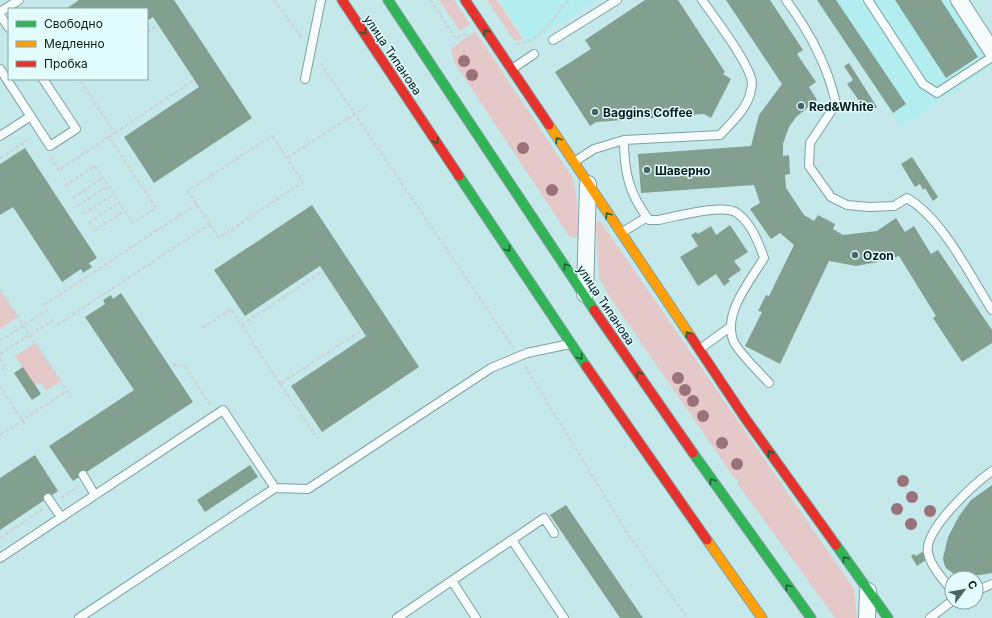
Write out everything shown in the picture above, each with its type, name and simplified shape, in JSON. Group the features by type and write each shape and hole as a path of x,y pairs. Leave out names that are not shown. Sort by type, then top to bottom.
{"main road":[{"name":"улица Типанова","path":"342,0 571,344 704,538 762,618"},
{"name":"улица Типанова","path":"388,0 720,493 811,618"},
{"path":"465,0 620,234 699,350 888,618"}],"street":[{"path":"959,0 992,51"},
{"path":"585,294 588,184"},
{"path":"867,618 868,591"}],"lane":[{"path":"8,26 0,13 19,0"},
{"path":"305,79 321,0"},
{"path":"553,40 617,0"},
{"path":"573,162 594,149 624,140 720,135 733,122 747,102 751,90 752,79 745,64 702,0"},
{"path":"786,0 813,42 825,66 836,104 810,143 809,166 817,179 831,197 847,205 869,207 894,206 907,198 921,206 937,223 992,310"},
{"path":"868,0 923,84 937,93 992,57"},
{"path":"511,70 534,54"},
{"path":"0,69 50,146 76,129 44,80"},
{"path":"0,136 31,116"},
{"path":"624,140 624,165 630,186 638,204 649,220 658,220 721,209 737,212 745,221 760,245 764,258 734,308 730,327 733,341 769,383"},
{"path":"620,234 647,217"},
{"path":"699,350 730,327"},
{"path":"79,618 275,488 308,489 491,368 520,356 571,344"},
{"path":"0,558 224,410 275,488"},
{"path":"944,580 930,561 927,551 930,536 971,487 991,474"},
{"path":"83,475 95,495"},
{"path":"48,498 61,517"},
{"path":"397,618 544,518 554,533"},
{"path":"512,540 564,618"},
{"path":"452,581 476,618"},
{"path":"930,618 944,607"}],"path":[{"path":"274,0 311,50 520,356 628,534 687,618"},
{"path":"430,0 456,39"},
{"path":"512,45 526,43 546,29 569,0"},
{"path":"148,31 158,25"},
{"path":"79,80 114,133"},
{"path":"47,153 59,170 194,80"},
{"path":"287,158 364,108"},
{"path":"0,158 35,135"},
{"path":"272,136 303,182 219,238 196,204 188,191 272,136"},
{"path":"65,186 95,166 133,223 156,208 109,137"},
{"path":"73,198 103,178"},
{"path":"78,206 108,186"},
{"path":"83,214 114,194"},
{"path":"89,223 119,203"},
{"path":"44,305 196,204"},
{"path":"94,231 124,211"},
{"path":"57,325 210,224"},
{"path":"242,325 323,271"},
{"path":"0,290 71,397"},
{"path":"202,328 231,309 315,435"},
{"path":"0,341 47,310"},
{"path":"0,354 53,320"},
{"path":"280,384 362,330"},
{"path":"0,358 6,367 0,370"},
{"path":"173,365 185,366"},
{"path":"0,386 26,426"},
{"path":"0,435 67,391"}],"shaded area":[{"path":"439,0 454,0 470,24 460,31"},
{"path":"487,0 497,0 523,39 518,41 513,39"},
{"path":"499,0 595,0 528,44"},
{"path":"816,0 947,0 990,67 902,127"},
{"path":"475,31 572,177 576,193 579,234 575,238 569,236 454,62 451,49"},
{"path":"600,221 854,589 857,618 835,618 737,483 739,481 737,478 735,479 611,299 599,278 596,223"},
{"path":"0,290 18,317 0,329"},
{"path":"35,343 61,381 46,391 41,383 35,386 15,356"}],"building":[{"path":"79,0 174,0 252,118 154,183 124,137 199,87 153,17 148,20 148,8 67,8"},
{"path":"645,0 678,0 725,72 723,74 731,79 711,118 704,114 596,122 590,126 555,72 591,49 585,40"},
{"path":"726,0 770,0 803,50 797,54 816,82 809,87 817,100 796,117 789,127 783,144 783,156 789,155 790,174 785,175 786,188 804,215 814,221 818,215 835,224 833,229 843,235 877,231 896,218 905,232 914,226 931,254 938,250 992,330 992,343 962,362 933,318 936,316 899,256 856,266 829,261 780,364 745,346 762,312 758,311 766,295 769,296 794,245 780,233 771,239 750,209 760,203 754,185 641,193 638,154 751,146 759,115 782,84"},
{"path":"817,0 836,0 906,104 893,113"},
{"path":"895,0 941,0 978,57 946,78"},
{"path":"849,63 877,107 871,111 864,100 860,102 847,84 853,80 844,66"},
{"path":"25,148 97,258 89,263 92,267 83,273 81,269 62,282 13,207 0,215 0,164"},
{"path":"912,157 938,197 933,201 925,188 923,190 920,184 915,187 901,164"},
{"path":"312,205 419,367 322,432 291,386 366,336 320,266 245,316 214,270"},
{"path":"730,225 748,252 734,261 741,270 728,279 730,281 724,286 716,274 698,286 680,257 698,246 691,235 696,232 698,234 711,226 716,235"},
{"path":"121,293 193,402 73,481 49,446 134,390 85,317 105,304 103,300 111,295 113,299"},
{"path":"23,367 41,394 32,400 14,373"},
{"path":"35,455 58,491 0,530 0,478"},
{"path":"250,465 258,477 205,512 197,500"},
{"path":"992,485 992,573 984,574 984,570 949,570 944,564 943,558 948,537 959,516 971,500"},
{"path":"566,505 643,618 620,618 550,515"},
{"path":"922,552 927,559 917,566 911,556 914,554 916,556"}],"traffic: fast":[{"path":"388,0 594,310"},
{"path":"459,176 586,366"},
{"path":"693,453 811,618"},
{"path":"836,545 888,618"}],"traffic: slow":[{"path":"549,125 691,337"},
{"path":"707,540 762,618"}],"traffic: jam":[{"path":"342,0 459,176"},
{"path":"465,0 549,125"},
{"path":"594,310 693,453"},
{"path":"691,337 745,418 836,545"},
{"path":"586,366 707,540"}],"place":[{"name":"Red&White","path":"801,106"},
{"name":"Baggins Coffee","path":"595,112"},
{"name":"Шаверно","path":"647,170"},
{"name":"Ozon","path":"855,255"}]}
